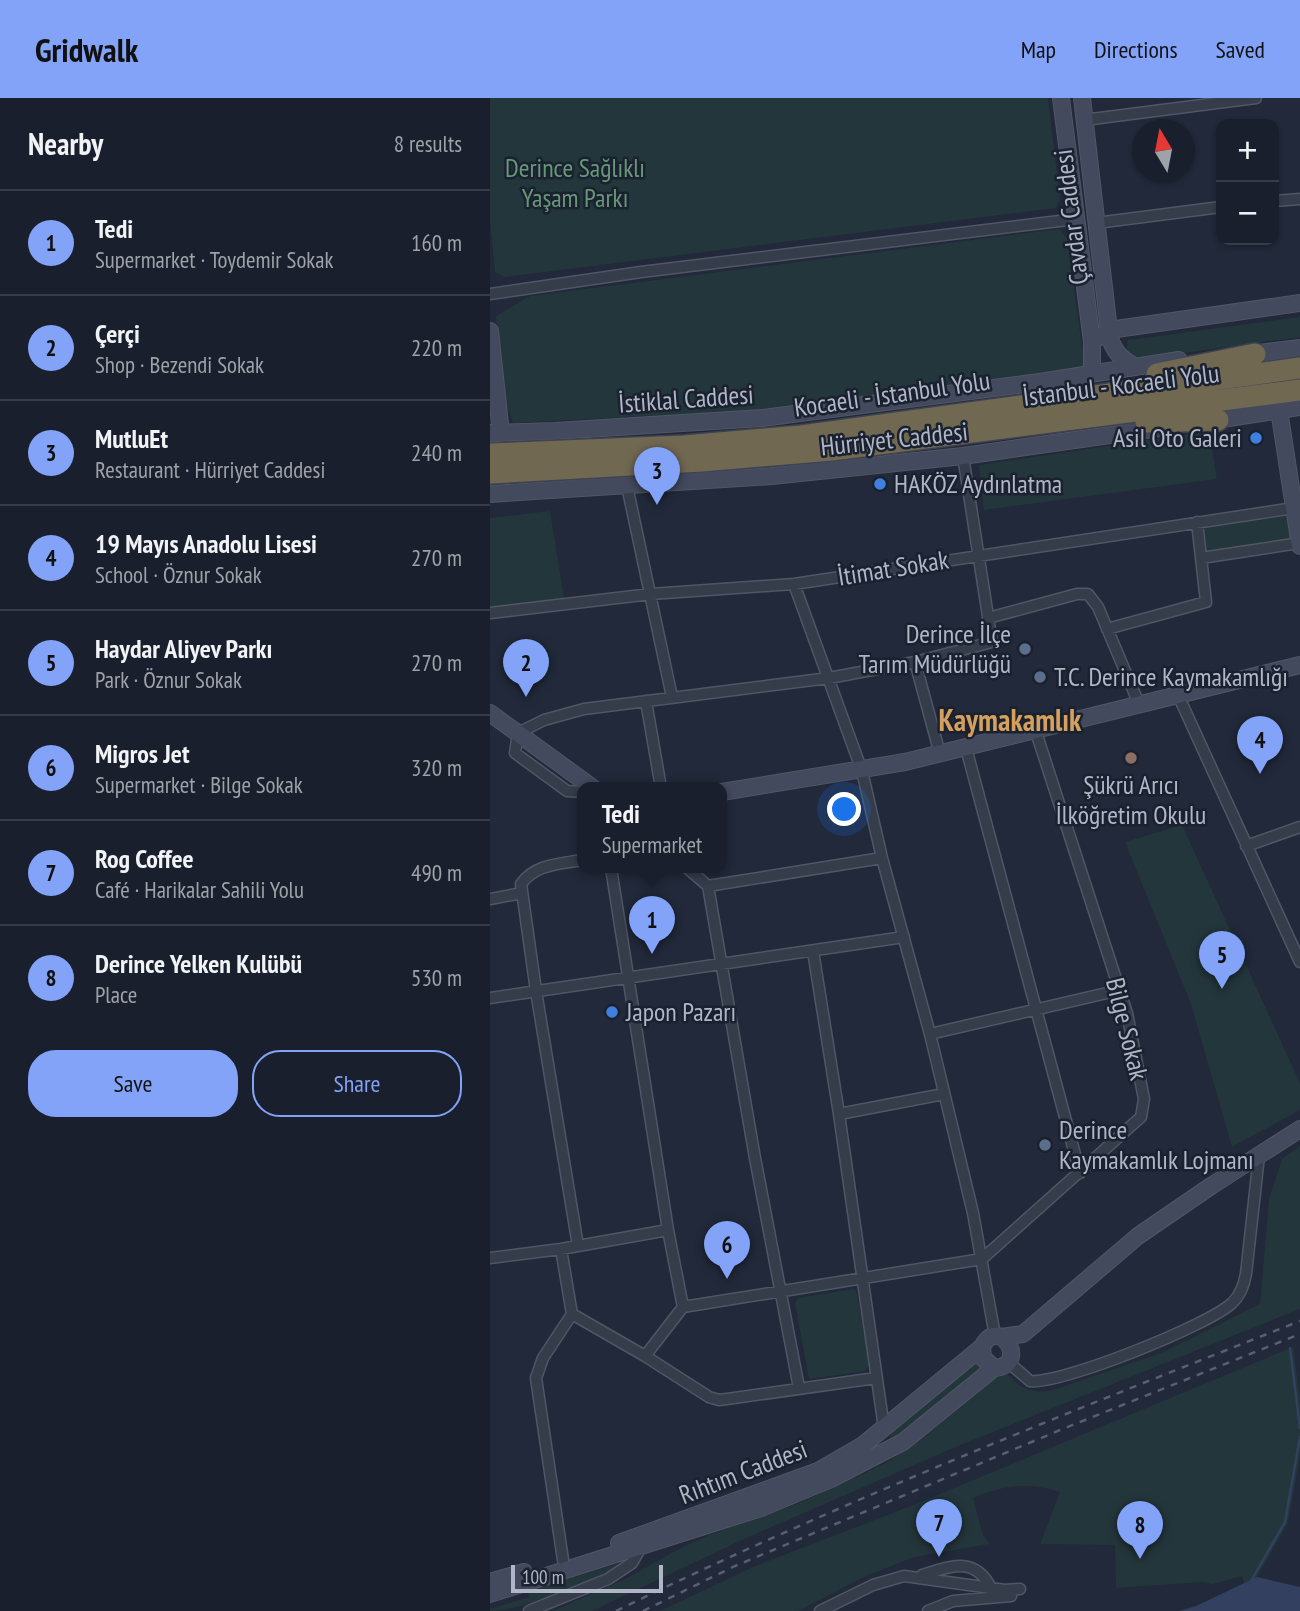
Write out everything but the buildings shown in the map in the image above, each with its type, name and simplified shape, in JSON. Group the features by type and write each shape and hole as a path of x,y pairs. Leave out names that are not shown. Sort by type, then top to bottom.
{"highway":[{"path":"1004,407 1255,354"},
{"name":"Kocaeli - İstanbul Yolu","path":"490,454 684,446 767,439 1300,368"},
{"name":"İstanbul - Kocaeli Yolu","path":"491,490 702,461 819,451 1300,390"},
{"path":"1050,423 1217,419"}],"main road":[{"name":"Çavdar Caddesi","path":"1061,98 1093,351 1092,374"},
{"name":"Çavdar Caddesi","path":"1082,98 1109,335 1121,358 1134,366"},
{"name":"Çavdar Caddesi","path":"1087,302 1109,335"},
{"path":"1093,351 1101,335 1300,303"},
{"path":"490,331 495,433"},
{"path":"1092,374 1105,362 1109,352 1109,335"},
{"name":"İstiklal Caddesi","path":"495,433 762,418 1092,374 1134,366 1300,348"},
{"name":"Hürriyet Caddesi","path":"491,490 627,486 772,476 963,456 1300,407"},
{"path":"1279,410 1300,544"},
{"path":"727,791 862,771 940,754 1300,665"},
{"path":"492,718 518,733 585,782"},
{"name":"Rıhtım Caddesi","path":"490,1582 563,1565 798,1493 894,1447 923,1427 1004,1361 1029,1335 1143,1244 1300,1129"},
{"name":"Rıhtım Caddesi","path":"639,1542 843,1459 982,1347 984,1342 999,1337 1018,1336 1177,1208 1300,1138"},
{"path":"982,1347 983,1358 1004,1361 1007,1340 999,1337"},
{"path":"884,1428 887,1442 894,1447"},
{"name":"Rıhtım Caddesi","path":"490,1594 563,1565"}],"street":[{"path":"1084,120 1256,98"},
{"path":"1279,201 1300,199"},
{"path":"1096,223 1216,208"},
{"path":"490,294 641,272 1076,219"},
{"path":"577,792 567,791 515,753 518,733 544,720 571,712 829,678 915,662 992,642 963,456"},
{"path":"627,486 672,697"},
{"name":"İtimat Sokak","path":"490,613 651,594 794,584 1294,508"},
{"path":"1107,629 1206,602 1197,522"},
{"path":"1201,558 1300,544"},
{"path":"794,584 862,771 882,858 930,1034 999,1337"},
{"path":"988,618 1083,593 1092,597 1139,704"},
{"path":"915,662 940,754"},
{"path":"1178,695 1300,962"},
{"path":"646,701 661,782"},
{"name":"Bilge Sokak","path":"982,1259 1135,1124 1144,1110 1138,1063 1120,990 1035,729"},
{"path":"966,748 1080,1173"},
{"path":"1246,846 1300,827"},
{"path":"708,886 882,858"},
{"path":"577,861 544,867 521,884 578,1246"},
{"path":"612,873 668,1230 683,1307"},
{"path":"693,873 708,886 755,1158 799,1388"},
{"path":"490,899 522,894"},
{"path":"1287,932 1300,928"},
{"path":"490,998 904,937"},
{"path":"813,951 884,1428"},
{"path":"930,1034 1120,990"},
{"path":"839,1114 944,1094"},
{"path":"1004,1361 1030,1381 1055,1378 1134,1352 1185,1330 1229,1306 1241,1292 1246,1274 1258,1161"},
{"path":"490,1258 561,1249 668,1230"},
{"path":"561,1249 572,1314 543,1358 536,1378 563,1565"},
{"path":"645,1356 683,1307 982,1259"},
{"path":"572,1314 714,1399 876,1378"},
{"name":"Rıhtım Caddesi","path":"529,1611 608,1579 632,1563 639,1542"},
{"path":"836,1611 894,1582 944,1568 970,1567 980,1571 991,1588"},
{"path":"820,1611 873,1584 898,1576 1020,1592 953,1601 928,1611"}],"green space":[{"name":"Derince Sağlıklı Yaşam Parkı","path":"490,98 1048,98 1060,199 1056,208 505,277 495,272 490,220"},
{"path":"1059,229 1067,238 1085,368 746,411 513,423 501,387 496,316 530,296"},
{"path":"1300,317 1300,337 1140,359 1133,359 1126,352 1128,340"},
{"path":"1209,431 1217,479 984,510 979,465"},
{"path":"550,511 565,604 490,613 490,518"},
{"path":"1288,516 1291,539 1207,551 1204,528"},
{"path":"1182,825 1300,1083 1300,1110 1232,1147 1191,1004 1125,842"},
{"path":"1300,1146 1300,1309 958,1446 744,1539 592,1611 553,1611 625,1579 709,1535 799,1503 886,1463 927,1435 997,1376 1007,1374 1026,1388 1050,1391 1161,1353 1260,1304 1269,1199 1282,1159"},
{"path":"854,1289 857,1293 869,1365 865,1371 809,1379 795,1303 798,1298"},
{"path":"1293,1347 1300,1398 1300,1456 1288,1523 1257,1577 1244,1584 1242,1576 1212,1584 1203,1582 1116,1588 1115,1545 1040,1544 1060,1492 1016,1486 973,1498 983,1535 989,1544 914,1557 866,1576 798,1611 660,1611 755,1566 916,1504"},
{"path":"976,1360 982,1370 892,1442 891,1433"},
{"path":"624,1562 558,1593 521,1606 490,1611 529,1597 528,1591"}],"water":[{"path":"1257,1577 1300,1587 1300,1611 1179,1611 1196,1606"}],"waterway":[{"path":"1290,1348 1300,1428"},
{"path":"1251,1581 1285,1522 1300,1437"}],"railway":[{"path":"616,1611 870,1495 1300,1321"},
{"path":"643,1611 735,1566 1065,1428 1300,1334"}],"place":[{"name":"Asil Oto Galeri","path":"1256,438"},
{"name":"HAKÖZ Aydınlatma","path":"880,484"},
{"name":"MutluEt","path":"657,505"},
{"name":"Derince İlçe Tarım Müdürlüğü","path":"1025,649"},
{"name":"T.C. Derince Kaymakamlığı","path":"1040,677"},
{"name":"Çerçi","path":"526,697"},
{"name":"Şükrü Arıcı İlköğretim Okulu","path":"1131,758"},
{"name":"19 Mayıs Anadolu Lisesi","path":"1260,774"},
{"name":"Tedi","path":"652,954"},
{"name":"Haydar Aliyev Parkı","path":"1222,989"},
{"name":"Japon Pazarı","path":"612,1012"},
{"name":"Derince Kaymakamlık Lojmanı","path":"1045,1145"},
{"name":"Migros Jet","path":"727,1279"},
{"name":"Rog Coffee","path":"939,1557"},
{"name":"Derince Yelken Kulübü","path":"1140,1559"}],"district":[{"name":"Kaymakamlık","path":"1010,721"}]}
